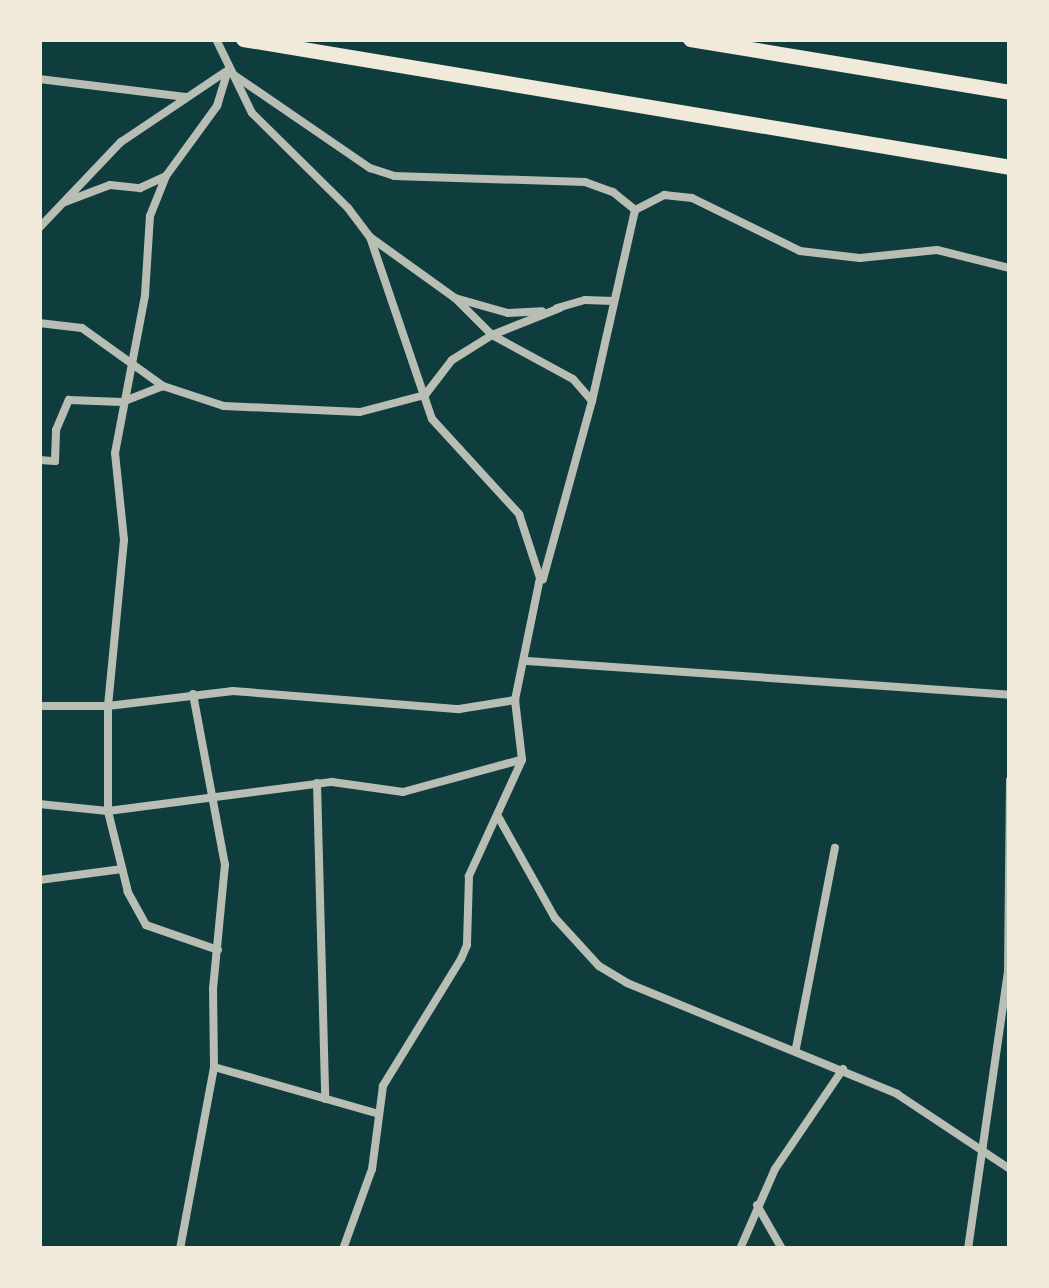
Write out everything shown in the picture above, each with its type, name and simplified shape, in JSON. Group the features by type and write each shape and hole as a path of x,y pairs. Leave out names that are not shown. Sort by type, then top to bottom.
{"highway":[{"path":"243,39 1010,167"},
{"path":"690,39 1010,92"}],"street":[{"path":"216,39 252,113 280,146 348,208 370,237 455,298 492,335 573,379 592,401"},
{"path":"39,228 121,142 228,70"},
{"path":"218,950 146,925 122,869 108,811 108,706 120,625 124,540 116,453 132,368 150,216 166,176 217,106 228,70"},
{"path":"228,70 370,168 394,176 584,182 613,192 635,211"},
{"path":"39,79 187,98"},
{"path":"63,203 110,185 140,188 166,176"},
{"path":"635,211 678,193 800,251 860,257 937,250 1010,268"},
{"path":"528,638 592,401 635,211"},
{"path":"343,1249 373,1168 376,1113 383,1086 467,945 464,908 469,876 522,760 514,700 526,662 540,578 531,542 502,489 445,437 425,395 370,237"},
{"path":"455,298 508,313 560,308"},
{"path":"39,323 82,328 163,386 224,406 360,412 425,395 452,360 492,335 585,300 614,301"},
{"path":"39,460 55,461 56,430 69,400 122,402 163,386"},
{"path":"526,662 1010,695"},
{"path":"39,706 108,706 233,692 459,709 514,700"},
{"path":"180,1249 214,1067 225,865 193,694"},
{"path":"39,804 108,811 317,783 403,792 522,760"},
{"path":"968,1249 1009,971 1010,781"},
{"path":"317,783 325,1099"},
{"path":"499,818 555,918 599,966 643,989 796,1048 897,1094 1010,1168"},
{"path":"796,1048 835,848"},
{"path":"39,880 122,869"},
{"path":"999,1043 1010,1045"},
{"path":"214,1067 376,1113"},
{"path":"740,1249 757,1204 842,1069"},
{"path":"757,1204 782,1249"}]}
